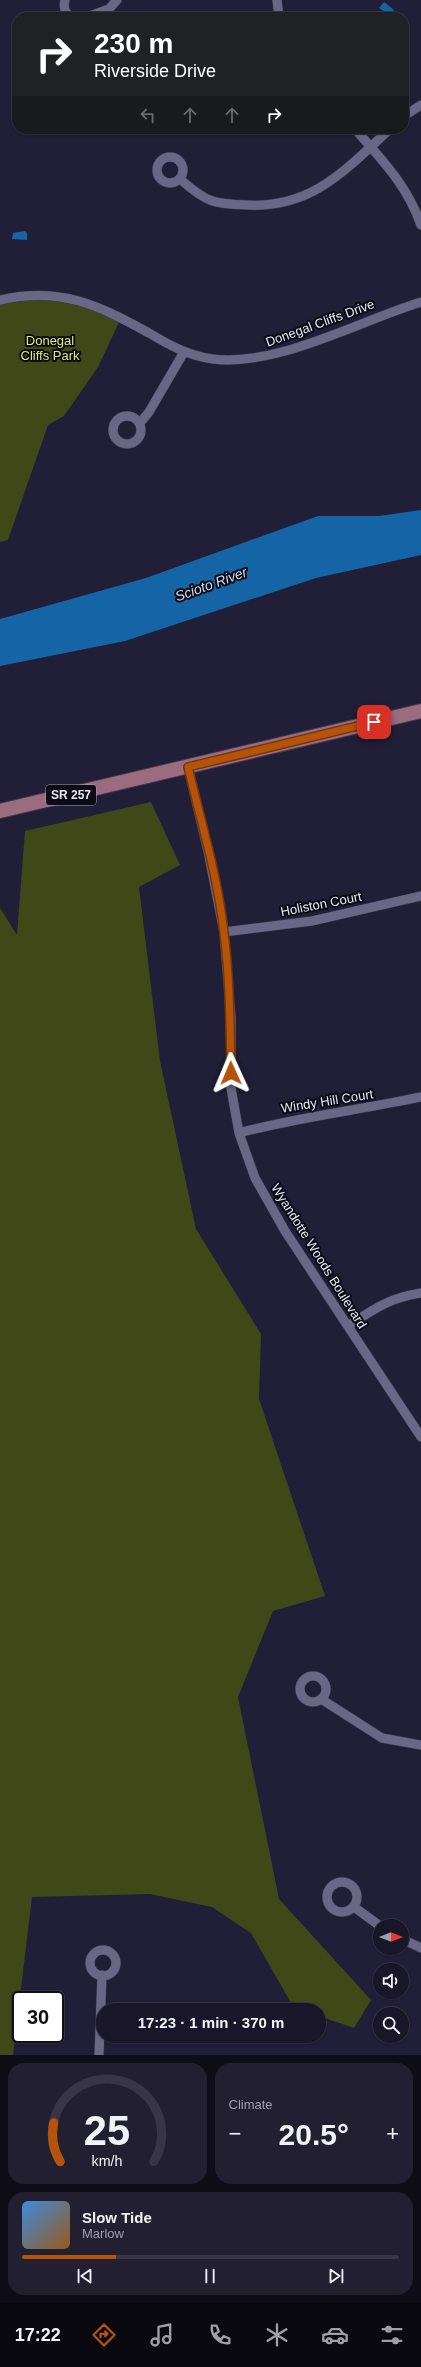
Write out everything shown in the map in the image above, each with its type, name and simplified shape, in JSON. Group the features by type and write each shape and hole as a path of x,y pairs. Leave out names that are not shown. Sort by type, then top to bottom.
{"main road":[{"name":"SR 257","path":"0,811 421,711"}],"street":[{"path":"64,0 66,12"},
{"path":"100,12 109,9 117,0"},
{"path":"278,0 279,12"},
{"path":"409,113 421,106"},
{"path":"359,134 389,166 414,206 421,225"},
{"path":"180,179 198,194 213,203 264,206 293,201 320,189 351,166 385,134"},
{"name":"Donegal Cliffs Drive","path":"0,300 14,297 63,296 108,311 184,352 213,359 234,360 284,352 389,312 421,302"},
{"path":"140,424 149,412 184,352"},
{"name":"Wyandotte Woods Boulevard","path":"188,767 208,851 224,932 231,1018 231,1088 239,1133 254,1178 285,1231 421,1437"},
{"name":"Holiston Court","path":"224,932 312,921 421,896"},
{"name":"Windy Hill Court","path":"239,1133 275,1123 350,1112 421,1097"},
{"path":"348,1326 376,1308 400,1296 421,1293"},
{"path":"321,1699 382,1738 421,1745"},
{"path":"354,1907 373,1921"},
{"path":"409,1942 421,1948"},
{"path":"99,2055 102,1976"}],"green space":[{"name":"Donegal Cliffs Park","path":"63,296 121,318 98,367 64,416 48,425 8,540 0,542 0,300"},
{"path":"151,802 180,865 139,887 160,1061 196,1229 261,1334 259,1399 325,1596 273,1611 238,1697 279,1899 371,2000 354,2028 326,2018 326,2003 291,2003 251,1933 212,1907 150,1894 32,1897 21,1991 12,1991 12,2043 14,2043 13,2055 0,2055 0,908 17,935 25,831"}],"water":[{"path":"384,2 394,10 393,12 385,12 379,8"},
{"path":"25,231 27,233 27,240 12,239 13,233"},
{"name":"Scioto River","path":"421,510 421,555 316,578 125,641 0,666 0,619 146,578 318,516 379,516"}],"route":[{"path":"231,1073 231,1018 224,932 208,851 188,767 374,722"}]}
